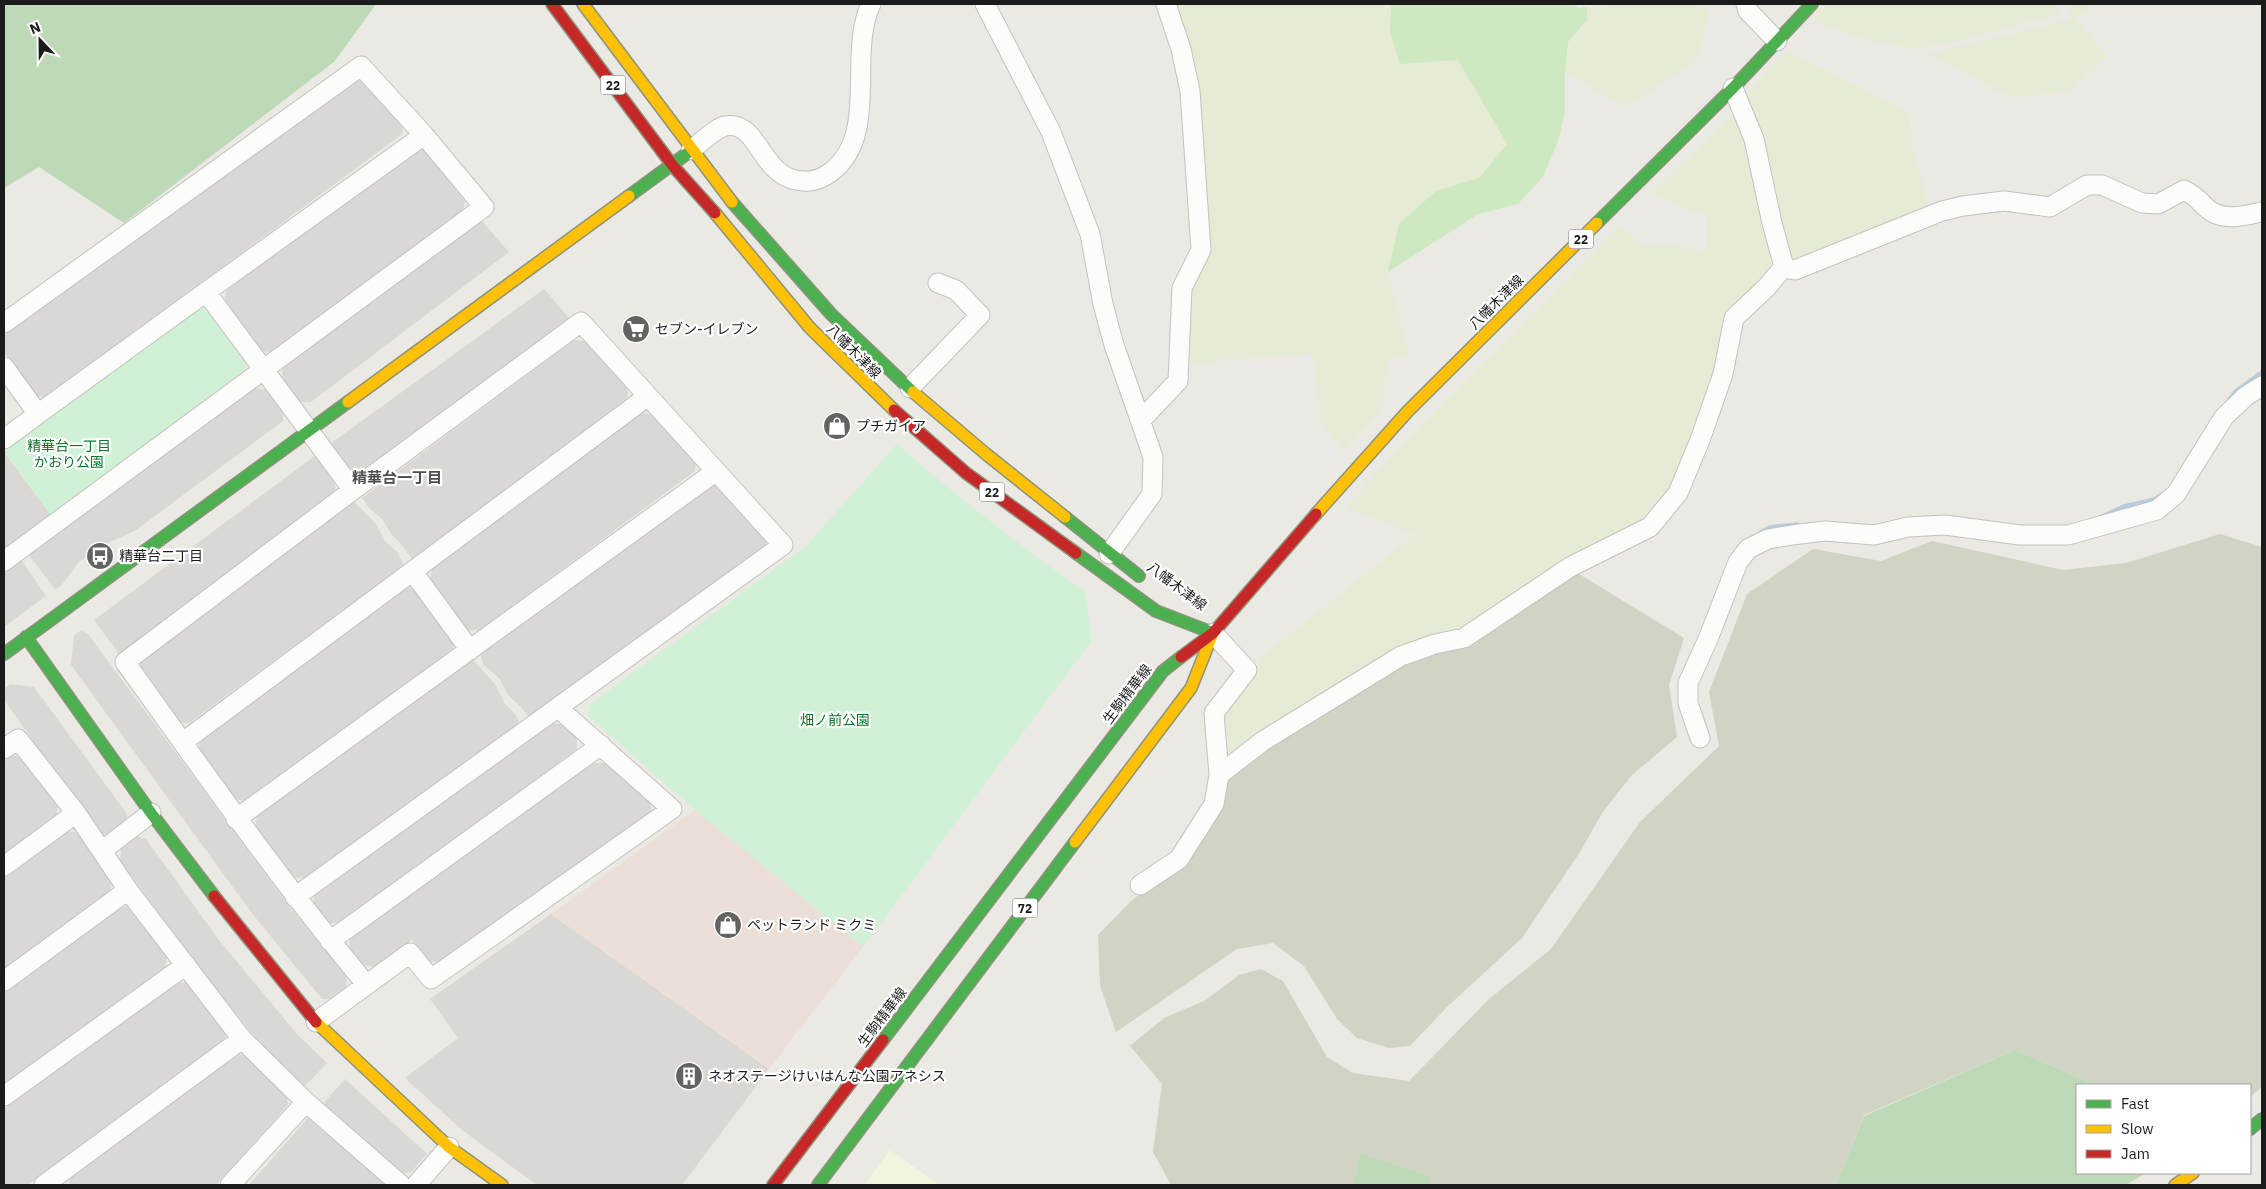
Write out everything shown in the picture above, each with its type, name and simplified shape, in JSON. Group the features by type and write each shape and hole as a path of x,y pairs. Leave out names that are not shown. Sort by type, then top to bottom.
{"main road":[{"name":"八幡木津線","path":"552,4 673,166 711,208 810,328 874,393 959,467 1156,611 1214,633"},
{"name":"八幡木津線","path":"583,4 665,111 691,150 726,195 831,314 910,388 986,454 1145,580"},
{"name":"八幡木津線","path":"1214,633 1306,525 1408,412 1733,88 1812,4"},
{"path":"4,654 673,166 691,150"},
{"name":"八幡木津線","path":"1182,609 1214,633"},
{"name":"生駒精華線","path":"773,1185 1163,670 1214,633"},
{"name":"72","path":"818,1185 1191,688 1214,633"},
{"path":"26,637 151,813 236,926 316,1022 449,1146 502,1185"},
{"path":"2251,1128 2262,1119"},
{"path":"2175,1185 2192,1174"}],"street":[{"path":"691,150 720,128 732,126 744,129 750,134 774,169 790,179 808,182 818,179 837,168 850,152 858,122 864,23 871,4"},
{"path":"985,4 1051,132 1090,234 1103,304 1114,345 1154,457 1152,494 1110,554"},
{"path":"1142,419 1178,381 1182,288 1201,250 1190,91 1182,49 1166,4"},
{"path":"1746,4 1748,10 1777,41"},
{"path":"4,323 361,66 424,135 484,207 4,561"},
{"path":"1219,775 1263,741 1401,656 1435,644 1464,638 1570,567 1650,527 1678,493 1700,440 1723,374 1734,318 1783,268 1784,262 1772,223 1754,139 1733,88"},
{"path":"4,439 424,135"},
{"path":"1783,268 1795,270 1942,211 2004,201 2050,207 2087,185 2102,185 2142,203 2158,204 2184,190 2196,196 2212,212 2231,218 2262,212"},
{"path":"910,388 980,315 956,290 938,283"},
{"path":"206,292 353,490"},
{"path":"295,897 783,545 581,322 353,490 125,662 236,819 295,897 366,984"},
{"path":"4,367 38,414"},
{"path":"1700,738 1688,703 1688,683 1708,639 1738,562 1748,549 1768,539 1792,535 1824,531 1874,535 1908,527 1945,526 2020,535 2068,535 2157,510 2176,494 2224,417 2246,396 2262,386"},
{"path":"183,742 648,396"},
{"path":"236,819 715,472"},
{"path":"413,572 470,650"},
{"path":"1140,885 1179,859 1214,804 1219,775 1214,714 1247,670 1214,633"},
{"path":"316,1022 410,953 432,979 672,809 558,708"},
{"path":"4,750 18,739 76,813 103,850 128,890 242,1039 306,1102 401,1185"},
{"path":"330,941 601,745"},
{"path":"4,866 76,813"},
{"path":"103,850 151,813"},
{"path":"4,981 128,890"},
{"path":"4,1096 186,965"},
{"path":"48,1184 242,1039"},
{"path":"230,1185 306,1102"},
{"path":"416,1185 449,1146"}],"shaded area":[{"path":"4,4 376,4 335,61 124,223 39,167 4,188"},
{"path":"1173,4 1391,4 1390,32 1458,60 1507,144 1479,178 1436,191 1399,224 1388,273 1409,356 1387,359 1382,411 1343,451 1321,421 1312,353 1231,359 1184,367 1185,301 1204,244"},
{"path":"1633,4 1689,4 1709,11 1698,59 1626,107 1565,73 1568,42 1587,20 1587,7"},
{"path":"1825,4 2054,4 2059,11 2057,14 1963,40 1918,49 1873,41 1817,23 1814,17"},
{"path":"2066,4 2100,4 2075,17 2107,56 2070,92 2010,97 1928,54 2061,22 2074,17"},
{"path":"1786,50 1909,112 1912,146 1930,212 1797,263 1782,264 1744,96"},
{"path":"353,78 366,80 403,126 402,134 47,397 35,396 4,352 6,333"},
{"path":"1736,110 1770,245 1770,266 1727,315 1713,379 1696,428 1667,492 1647,521 1467,629 1226,759 1220,715 1264,655 1415,534 1347,507 1389,458 1620,225 1644,247 1671,245 1706,251 1706,216 1651,194"},
{"path":"423,149 465,201 463,211 272,352 261,351 225,301 227,287 411,150"},
{"path":"481,220 509,252 311,402 299,402 282,378 283,366"},
{"path":"544,289 571,320 362,474 350,471 330,444"},
{"path":"518,311 541,343 495,375 473,342"},
{"path":"574,340 584,341 628,387 627,398 413,560 392,535 382,519 369,508 362,498"},
{"path":"254,388 268,390 283,411 283,421 136,530 106,544 79,562 61,586 55,589 28,554"},
{"path":"638,413 653,414 696,461 695,471 480,630 466,630 430,580 432,567"},
{"path":"4,452 52,517 4,552"},
{"path":"316,455 335,481 335,494 119,654 94,620"},
{"path":"708,483 718,484 767,535 766,546 529,717 507,694 500,679 483,664 480,653"},
{"path":"354,502 376,524 385,541 397,552 404,565 189,723 176,722 139,671 142,659"},
{"path":"2220,534 2262,547 2262,1087 2251,1096 2251,1084 2094,1084 2015,1050 1864,1115 1836,1185 1429,1185 1429,1175 1360,1153 1353,1185 1171,1185 1153,1152 1162,1084 1130,1046 1164,1018 1206,1000 1239,975 1261,969 1283,981 1327,1057 1353,1073 1409,1081 1489,999 1551,949 1640,822 1719,746 1709,692 1747,594 1813,549 1881,561 1932,541 2063,570 2126,563"},
{"path":"21,559 46,596 4,627 4,572"},
{"path":"1574,571 1684,638 1669,685 1677,737 1632,775 1602,813 1580,852 1522,938 1447,1007 1410,1046 1389,1048 1357,1038 1337,1019 1304,966 1273,943 1237,949 1116,1032 1100,986 1098,935 1131,901 1182,862 1222,802 1231,774 1267,745 1398,664"},
{"path":"404,587 414,589 453,643 452,651 246,801 234,799 199,751 200,738"},
{"path":"81,630 88,634 292,910 347,976 346,988 332,999 322,999 251,912 71,665 74,636"},
{"path":"472,659 495,684 505,704 516,715 519,724 304,878 291,877 255,829 257,815"},
{"path":"10,684 34,687 127,814 127,822 111,835 99,833 4,700 4,689"},
{"path":"551,723 561,724 577,737 577,749 338,923 326,923 313,907 315,893"},
{"path":"12,755 23,758 57,803 57,815 4,854 4,762"},
{"path":"590,763 606,763 651,801 651,813 441,962 427,961 412,940 376,967 362,965 349,949 350,937"},
{"path":"695,810 863,947 769,1069 551,914"},
{"path":"65,831 79,833 111,880 111,891 4,971 4,877"},
{"path":"136,836 146,839 218,939 297,1034 327,1063 303,1088 250,1031 197,965 120,860 121,848"},
{"path":"120,906 135,908 168,952 165,968 4,1087 4,992"},
{"path":"551,914 769,1069 682,1185 537,1185 462,1130 405,1078 458,1038 430,999"},
{"path":"175,982 187,983 225,1027 225,1041 28,1185 4,1185 4,1109"},
{"path":"2015,1050 2094,1084 2076,1084 2076,1174 2144,1174 2126,1185 1836,1185 1864,1116"},
{"path":"237,1054 248,1055 287,1095 288,1105 216,1185 69,1185 70,1176"},
{"path":"345,1079 427,1154 411,1172 401,1173 322,1105"},
{"path":"308,1118 388,1185 249,1185"},
{"path":"890,1150 940,1185 864,1185"},
{"path":"1360,1153 1429,1175 1429,1185 1353,1185"}],"green space":[{"path":"1391,4 1572,4 1579,8 1587,7 1587,20 1568,42 1565,73 1565,112 1558,142 1542,178 1518,204 1478,214 1388,272 1399,224 1436,191 1479,178 1507,144 1458,60 1400,64 1390,32"},
{"name":"精華台一丁目 かおり公園","path":"198,309 210,310 247,360 245,373 52,517 4,451"},
{"name":"畑ノ前公園","path":"897,444 989,521 1085,592 1092,640 863,947 695,810 588,716 590,704 806,546"}],"waterway":[{"path":"2230,400 2236,392 2262,373"},
{"path":"2102,517 2124,507 2155,500 2159,497"},
{"path":"1761,533 1770,528 1797,525"}],"traffic: fast":[{"path":"1597,223 1733,88 1812,4"},
{"path":"629,196 689,152"},
{"path":"732,202 831,314 913,392"},
{"path":"4,654 348,402"},
{"path":"1065,517 1139,576"},
{"path":"1076,553 1156,611 1213,633"},
{"path":"26,637 151,813 214,896"},
{"path":"883,1040 1163,671 1181,657"},
{"path":"818,1185 1075,842"},
{"path":"2251,1128 2262,1119"}],"traffic: slow":[{"path":"583,4 732,202"},
{"path":"348,402 629,196"},
{"path":"715,213 810,328 894,410"},
{"path":"1316,514 1408,411 1597,223"},
{"path":"913,392 986,454 1065,517"},
{"path":"1075,842 1191,688 1213,633"},
{"path":"316,1022 449,1147 502,1185"},
{"path":"2175,1185 2192,1174"}],"traffic: jam":[{"path":"552,4 673,166 715,213"},
{"path":"894,410 966,473 1076,553"},
{"path":"1181,657 1213,633 1316,514"},
{"path":"214,896 316,1022"},
{"path":"773,1185 883,1040"}],"place":[{"name":"セブン-イレブン","path":"636,329"},
{"name":"プチガイア","path":"837,426"},
{"name":"精華台二丁目","path":"100,556"},
{"name":"ペットランド ミクミ","path":"728,925"},
{"name":"ネオステージけいはんな公園アネシス","path":"689,1076"}],"district":[{"name":"精華台一丁目","path":"397,477"}]}
